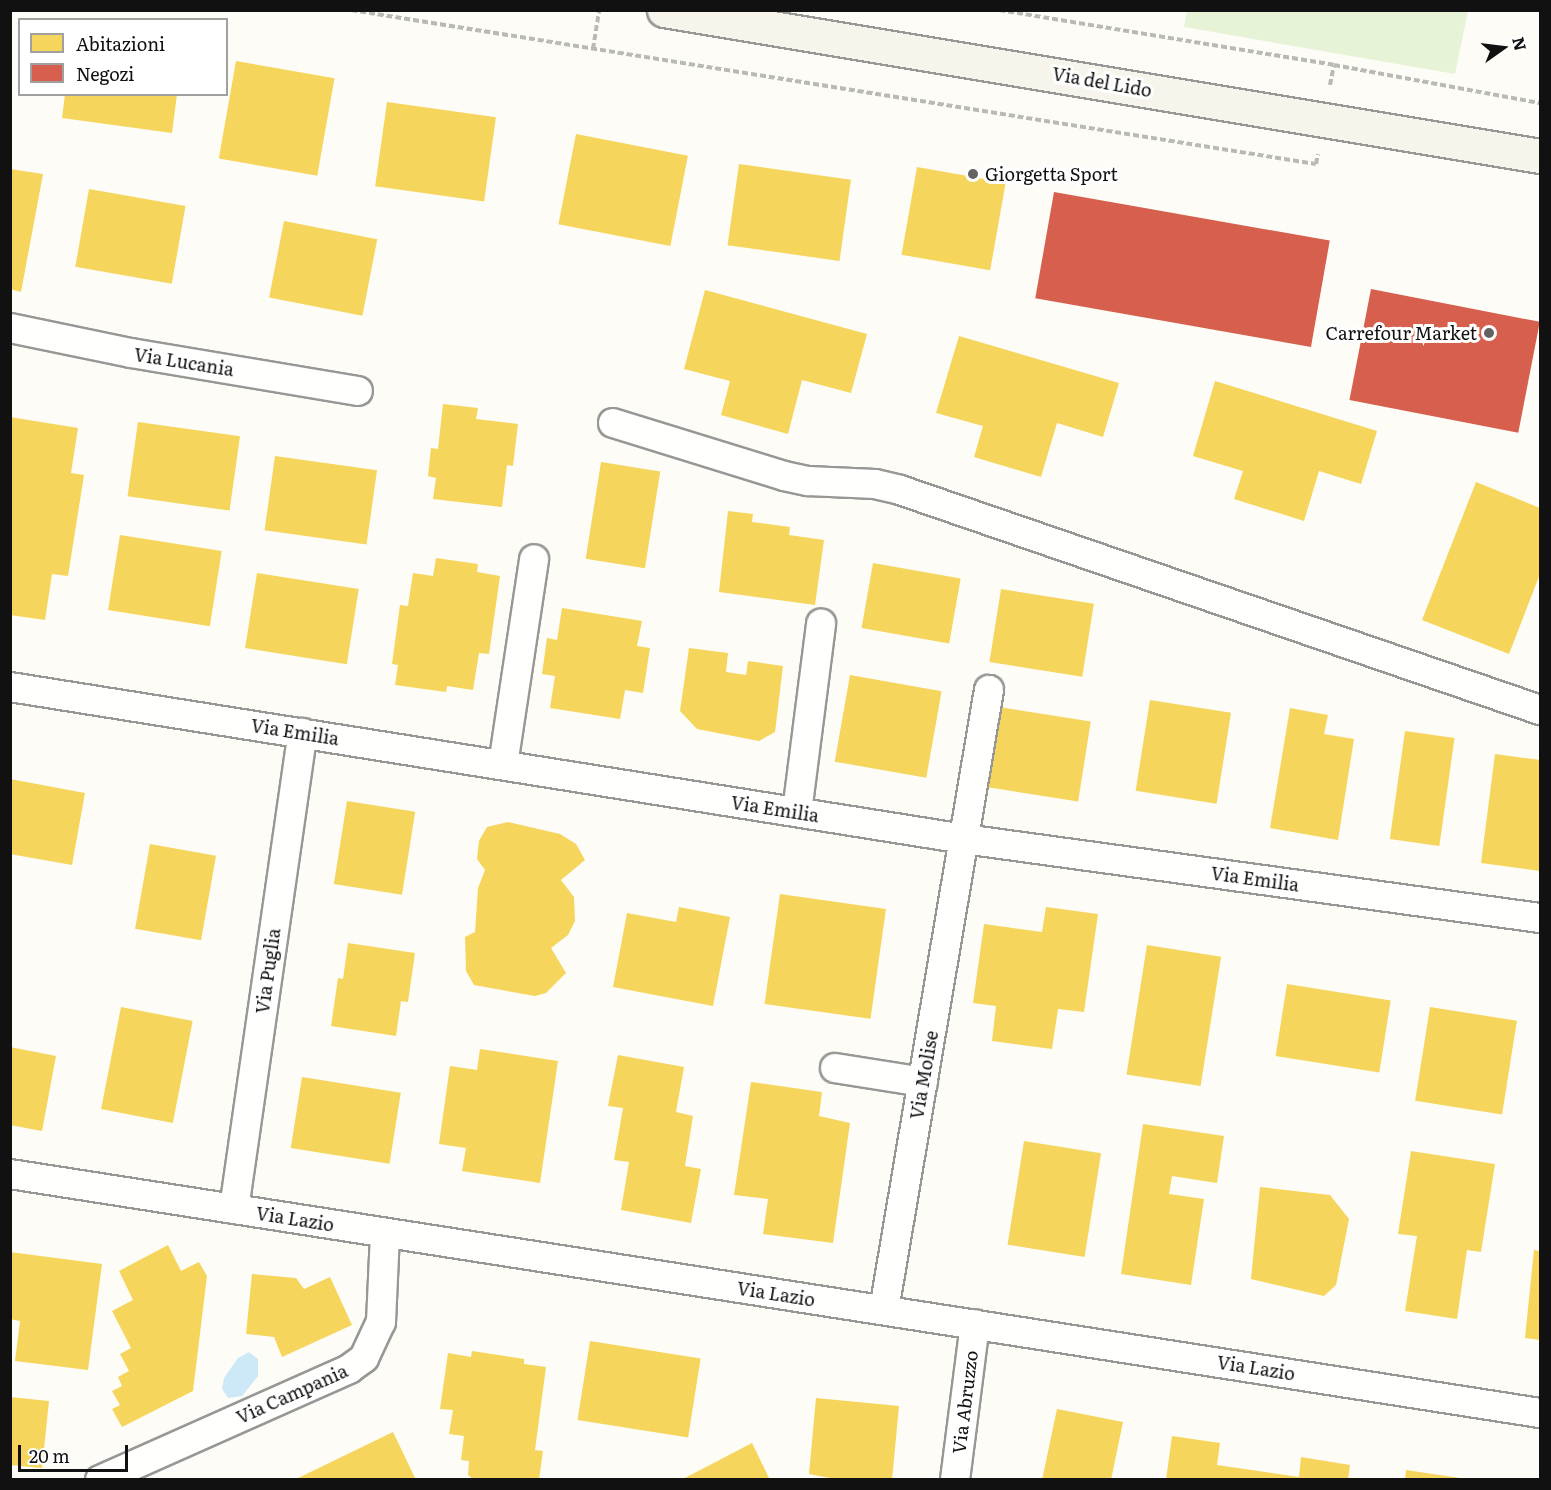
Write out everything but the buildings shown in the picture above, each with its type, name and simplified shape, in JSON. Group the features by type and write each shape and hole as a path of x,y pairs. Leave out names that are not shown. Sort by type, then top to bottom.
{"main road":[{"name":"Via del Lido","path":"664,10 1540,156"}],"street":[{"name":"Via Lucania","path":"10,328 120,351 358,391"},
{"path":"613,423 784,476 900,490 1540,710"},
{"path":"503,765 534,559"},
{"path":"797,812 821,624"},
{"name":"Via Emilia","path":"10,687 964,839 1540,918"},
{"name":"Via Molise","path":"884,1310 989,690"},
{"name":"Via Puglia","path":"234,1209 303,734"},
{"path":"836,1068 923,1082"},
{"name":"Via Lazio","path":"10,1174 1540,1413"},
{"name":"Via Campania","path":"100,1479 350,1369 364,1359 381,1322 385,1233"},
{"name":"Via Abruzzo","path":"955,1479 975,1324"}],"path":[{"path":"351,10 1316,164"},
{"path":"593,49 599,10"},
{"path":"999,10 1334,65 1540,103"}],"green space":[{"path":"1187,10 1468,11 1455,74 1184,27"}],"water":[{"path":"249,1352 258,1359 258,1376 242,1396 228,1398 222,1389 224,1378 238,1358"}],"place":[{"name":"Giorgetta Sport","path":"973,174"},
{"name":"Carrefour Market","path":"1489,333"}]}
